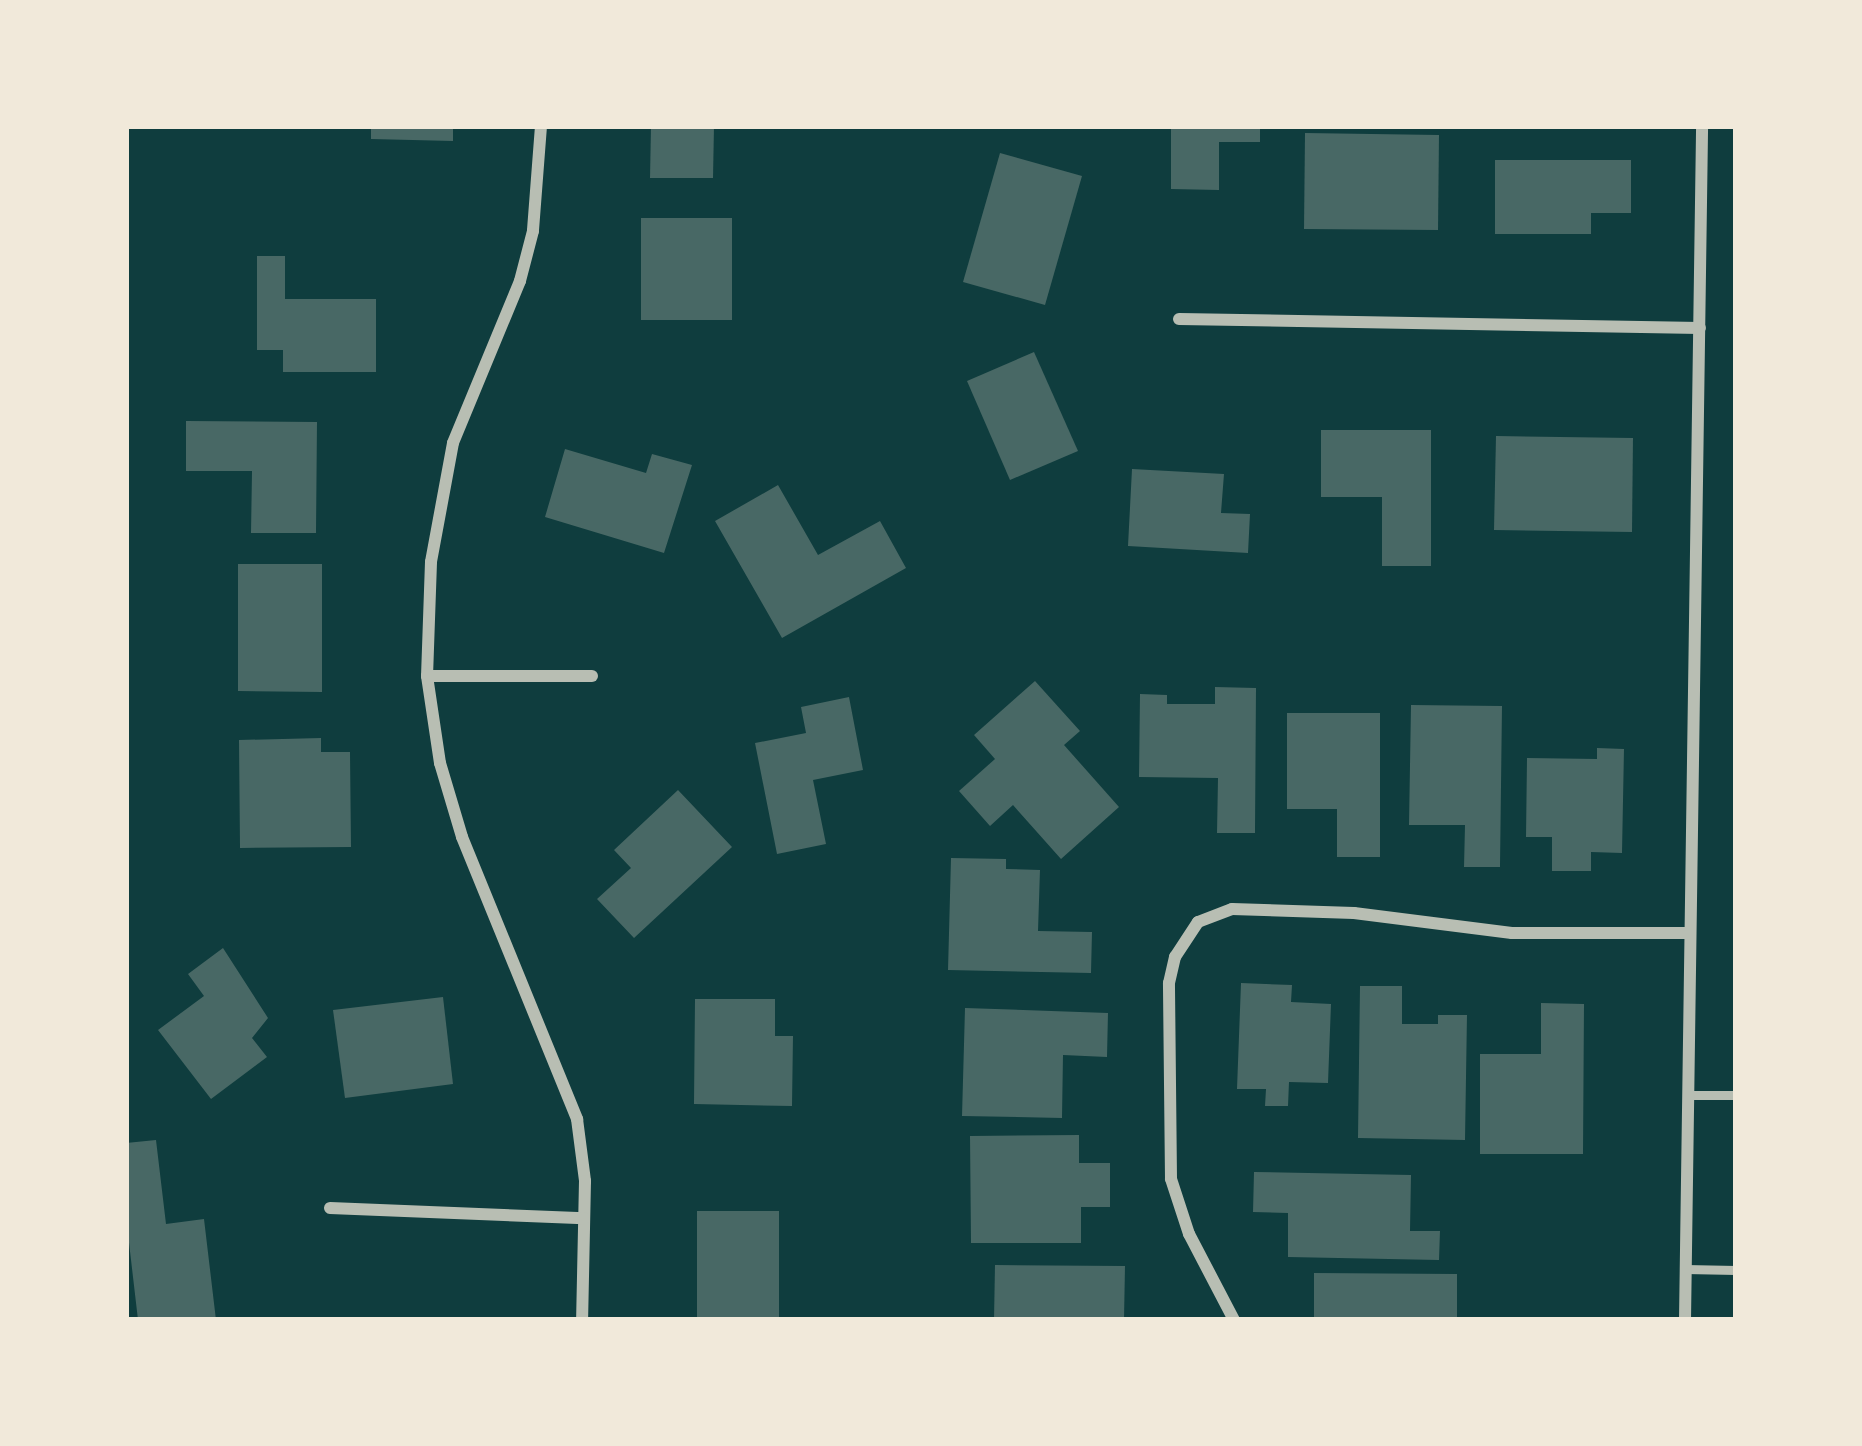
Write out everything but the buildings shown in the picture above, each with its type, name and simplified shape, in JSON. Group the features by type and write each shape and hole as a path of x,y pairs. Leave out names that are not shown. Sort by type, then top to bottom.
{"street":[{"path":"541,126 532,231 520,281 453,443 430,562 427,676 440,764 462,837 578,1119 584,1218 582,1320"},
{"path":"1684,1320 1702,126"},
{"path":"1179,319 1700,328"},
{"path":"427,676 592,676"},
{"path":"1234,1320 1189,1234 1171,1179 1169,983 1175,957 1198,922 1232,909 1354,913 1512,933 1690,933"},
{"path":"330,1208 584,1218"}],"lane":[{"path":"1687,1095 1736,1095"},
{"path":"1685,1269 1736,1270"}]}
